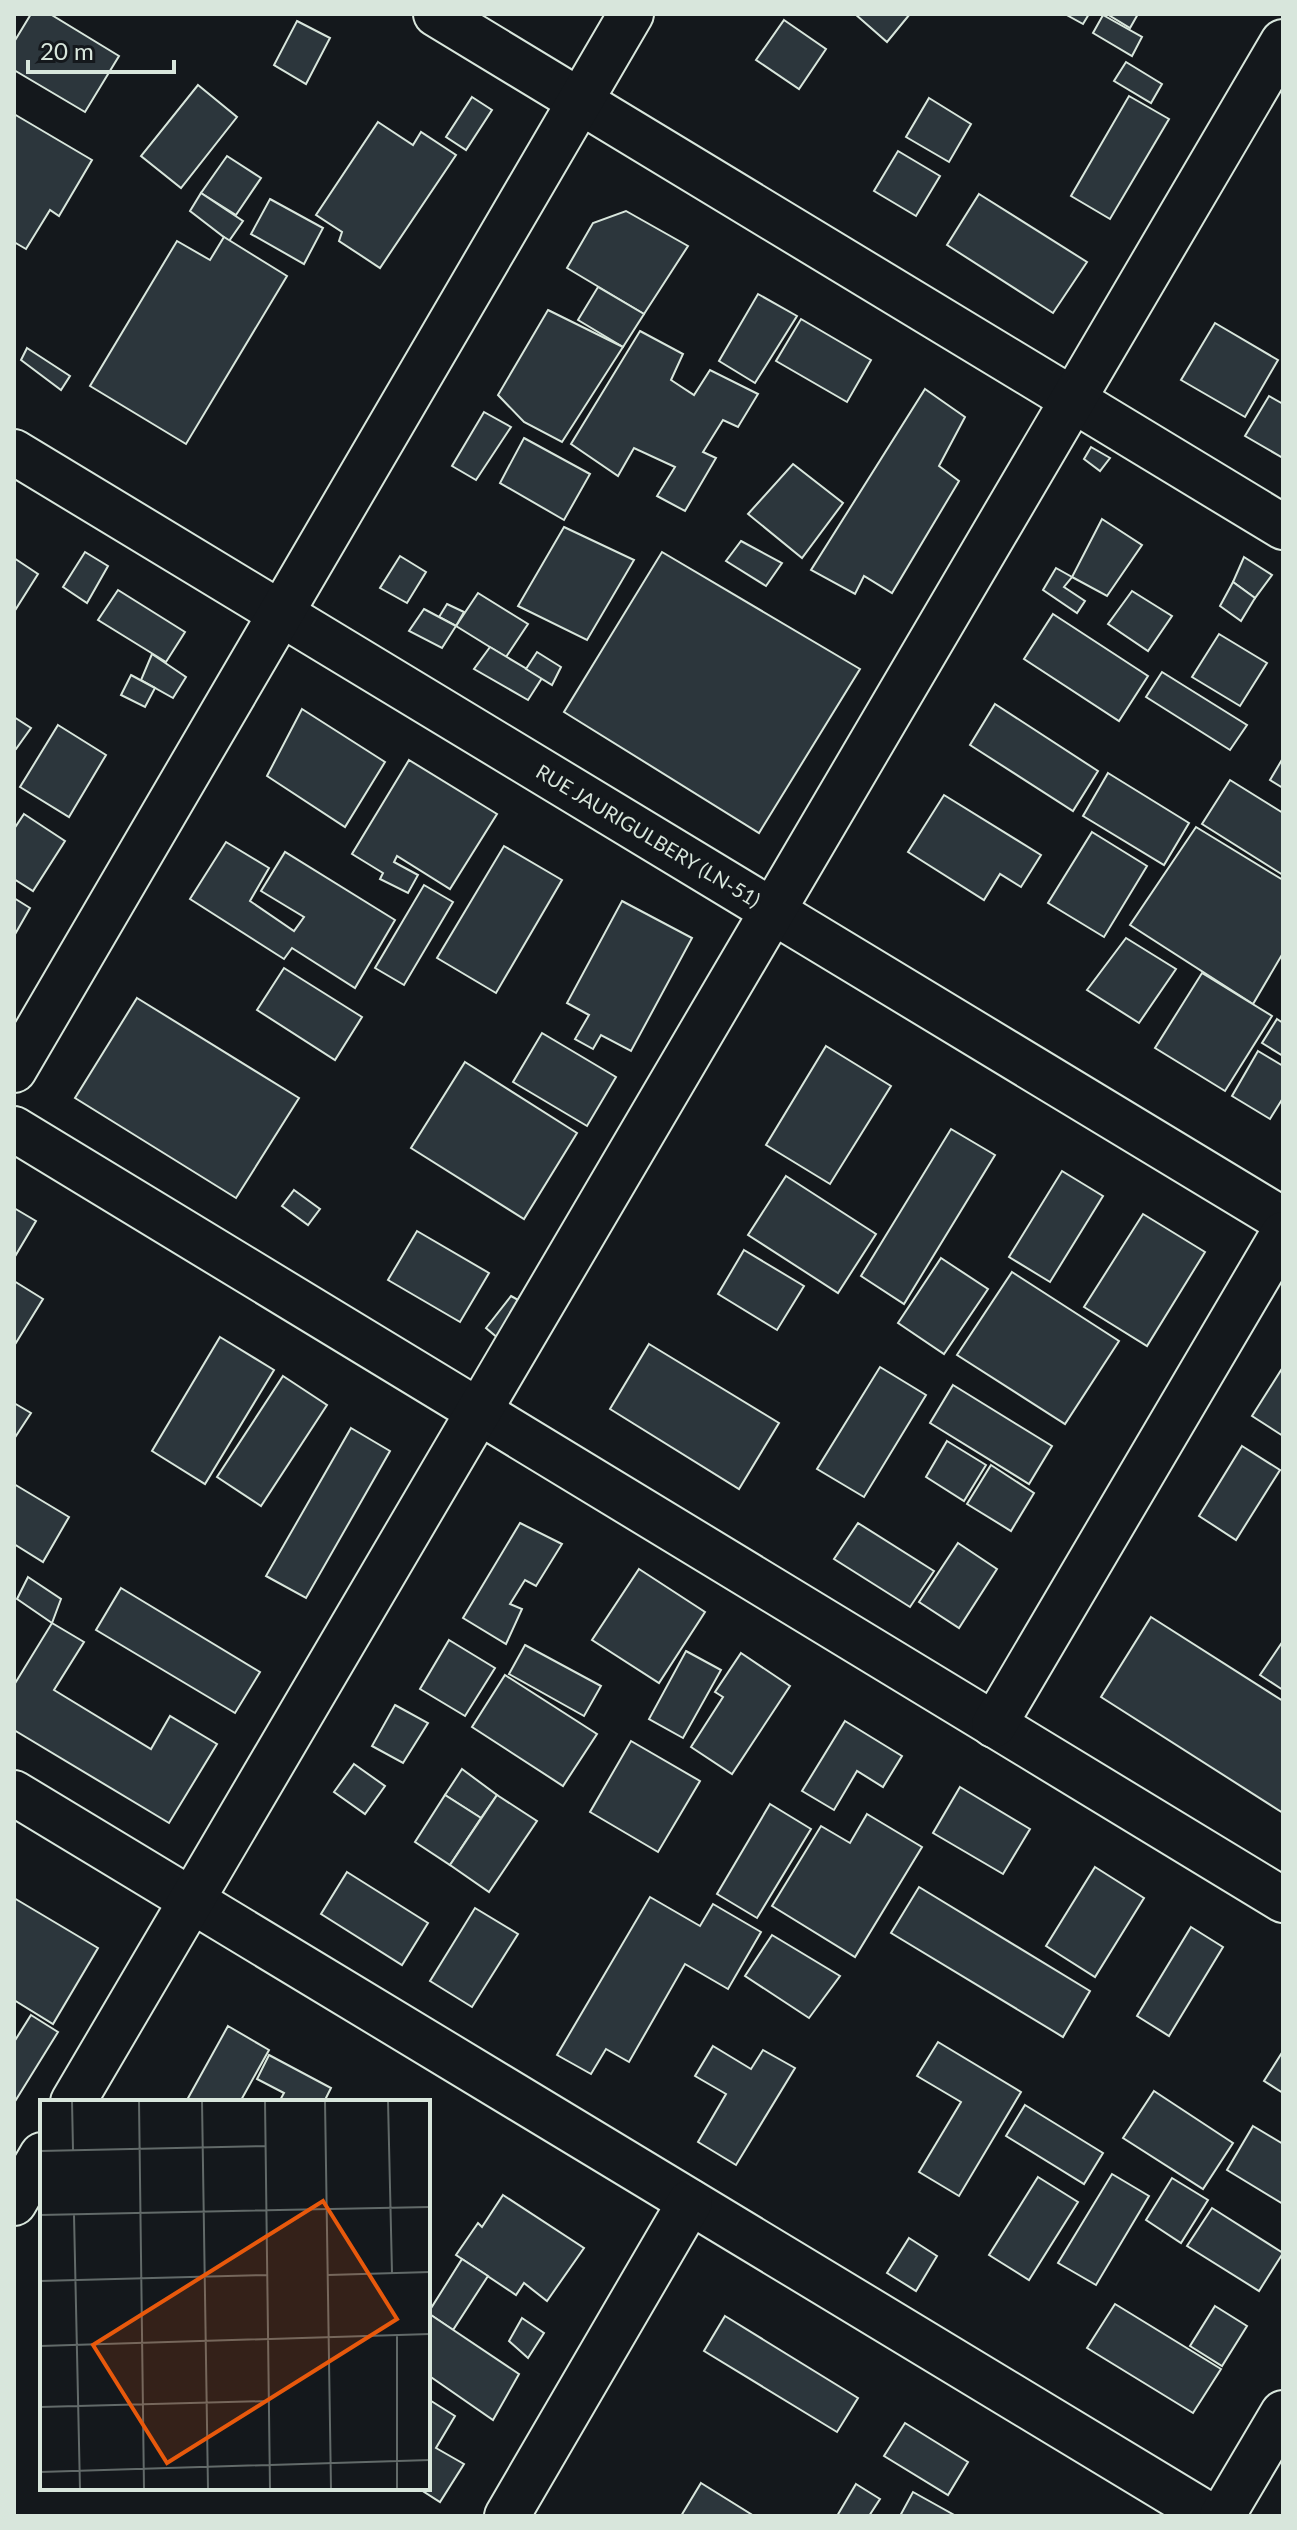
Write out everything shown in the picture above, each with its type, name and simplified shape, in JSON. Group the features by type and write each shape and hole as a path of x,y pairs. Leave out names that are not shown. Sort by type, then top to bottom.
{"street":[{"path":"436,14 1283,527"},
{"path":"14,1070 631,14"},
{"path":"74,2100 1283,42"},
{"name":"RUE JAURIGULBERY (LN-51)","path":"14,452 1283,1220"},
{"path":"14,1129 478,1414 1283,1900"},
{"path":"994,1725 1283,1234"},
{"path":"14,1793 1210,2516"},
{"path":"14,2203 40,2158"},
{"path":"507,2516 690,2202"},
{"path":"1222,2516 1283,2413"}],"building":[{"path":"31,14 50,14 119,56 85,112 14,70 14,42"},
{"path":"855,14 910,14 887,42"},
{"path":"1065,14 1089,14 1083,24"},
{"path":"1107,14 1138,14 1130,28"},
{"path":"1103,15 1142,37 1132,56 1093,33"},
{"path":"784,20 826,49 799,89 756,60"},
{"path":"297,21 330,38 306,84 274,65"},
{"path":"1126,62 1162,84 1151,103 1114,81"},
{"path":"198,85 237,117 181,188 141,156"},
{"path":"1129,96 1169,119 1110,219 1071,196"},
{"path":"472,97 492,110 466,150 446,137"},
{"path":"929,98 971,124 949,162 906,137"},
{"path":"14,114 92,160 59,216 50,210 26,249 14,242"},
{"path":"378,122 413,145 421,132 456,155 380,268 339,241 342,232 316,215"},
{"path":"898,151 940,176 916,216 874,191"},
{"path":"227,156 261,178 236,215 201,193"},
{"path":"201,193 243,221 229,241 190,211"},
{"path":"979,194 1087,262 1053,313 947,245"},
{"path":"270,199 323,228 304,264 251,234"},
{"path":"626,211 688,246 644,314 567,268 593,223"},
{"path":"224,237 287,276 186,444 90,386 177,241 210,260"},
{"path":"598,287 644,314 623,347 578,320"},
{"path":"758,294 797,316 755,383 719,361"},
{"path":"548,310 623,347 562,442 524,422 498,395"},
{"path":"801,319 871,360 847,402 776,361"},
{"path":"1215,323 1278,360 1245,417 1181,380"},
{"path":"640,331 683,354 671,380 694,395 710,370 758,394 738,427 723,420 703,452 716,458 685,511 657,496 675,467 634,448 618,476 571,444"},
{"path":"27,348 70,376 61,390 21,360"},
{"path":"925,389 965,417 939,466 959,481 892,593 864,576 855,594 811,570"},
{"path":"1269,396 1283,404 1283,458 1245,436"},
{"path":"484,412 511,427 476,480 452,466"},
{"path":"524,438 590,474 564,520 500,483"},
{"path":"1091,447 1110,458 1100,471 1084,459"},
{"path":"793,464 843,503 802,558 748,514"},
{"path":"1102,519 1142,545 1107,596 1072,577"},
{"path":"564,527 634,560 587,640 518,606"},
{"path":"741,541 782,563 766,586 726,561"},
{"path":"85,552 108,566 87,603 63,587"},
{"path":"662,552 860,669 759,833 564,712"},
{"path":"400,556 426,572 407,603 380,588"},
{"path":"1244,557 1272,575 1255,598 1233,582"},
{"path":"14,558 38,574 14,612"},
{"path":"1056,568 1072,577 1064,587 1085,601 1077,613 1043,590"},
{"path":"1233,582 1255,598 1241,621 1220,606"},
{"path":"118,590 185,632 166,662 98,620"},
{"path":"1132,591 1172,616 1148,651 1108,624"},
{"path":"478,593 528,624 506,657 456,626"},
{"path":"447,604 464,612 456,626 439,617"},
{"path":"424,609 456,626 442,648 409,631"},
{"path":"1053,614 1148,676 1119,721 1024,659"},
{"path":"1219,634 1267,663 1240,706 1192,677"},
{"path":"490,647 542,678 528,700 474,669"},
{"path":"537,652 561,667 552,685 526,669"},
{"path":"152,654 186,677 173,698 141,680"},
{"path":"1162,672 1247,725 1230,750 1146,697"},
{"path":"131,675 155,688 145,707 121,695"},
{"path":"995,704 1098,771 1073,811 970,745"},
{"path":"302,709 385,762 345,827 267,776"},
{"path":"14,717 31,728 16,749 14,748"},
{"path":"58,725 106,755 69,817 20,787"},
{"path":"1283,758 1283,788 1270,780"},
{"path":"409,760 497,814 450,889 397,856 394,862 418,875 408,893 380,879 383,873 352,854"},
{"path":"1108,773 1189,823 1164,865 1083,816"},
{"path":"1230,780 1283,813 1283,875 1202,824"},
{"path":"944,795 1041,855 1021,887 1000,874 984,900 908,852"},
{"path":"24,814 65,841 33,891 14,879 14,829"},
{"path":"1196,827 1283,880 1283,953 1253,1004 1130,925"},
{"path":"1092,832 1147,866 1104,937 1048,903"},
{"path":"226,842 269,868 250,901 294,931 304,917 261,891 285,852 395,920 355,988 292,948 284,959 190,899"},
{"path":"504,846 562,880 496,993 437,958"},
{"path":"424,885 453,902 404,985 375,968"},
{"path":"14,898 30,908 14,936"},
{"path":"622,901 692,938 631,1051 601,1035 593,1049 575,1039 589,1015 567,1003"},
{"path":"1126,938 1176,969 1139,1023 1087,990"},
{"path":"284,968 362,1017 335,1060 257,1010"},
{"path":"1202,973 1272,1016 1225,1091 1155,1048"},
{"path":"137,998 299,1098 236,1198 75,1098"},
{"path":"1277,1019 1283,1023 1283,1056 1262,1043"},
{"path":"542,1033 616,1077 587,1126 513,1082"},
{"path":"826,1046 891,1086 830,1184 766,1145"},
{"path":"1258,1051 1283,1066 1283,1098 1270,1119 1232,1096"},
{"path":"465,1062 577,1133 524,1219 411,1148"},
{"path":"951,1129 995,1155 904,1304 861,1276"},
{"path":"1062,1171 1103,1196 1050,1282 1009,1257"},
{"path":"786,1176 876,1234 838,1293 748,1235"},
{"path":"294,1190 320,1209 308,1225 282,1206"},
{"path":"14,1208 36,1221 14,1258"},
{"path":"1143,1214 1205,1252 1147,1346 1084,1307"},
{"path":"417,1231 489,1273 460,1322 388,1280"},
{"path":"744,1250 804,1286 777,1330 718,1294"},
{"path":"941,1258 988,1289 944,1354 898,1323"},
{"path":"1012,1272 1119,1341 1065,1424 957,1355"},
{"path":"14,1281 43,1299 14,1346"},
{"path":"511,1296 531,1307 505,1344 486,1328"},
{"path":"220,1337 274,1370 205,1484 152,1451"},
{"path":"649,1344 779,1423 739,1489 610,1409"},
{"path":"880,1367 926,1395 864,1497 817,1469"},
{"path":"1283,1367 1283,1436 1252,1416"},
{"path":"283,1376 327,1405 261,1506 217,1477"},
{"path":"953,1385 1052,1446 1029,1484 930,1423"},
{"path":"14,1403 31,1413 14,1439"},
{"path":"351,1428 390,1451 306,1598 266,1576"},
{"path":"947,1441 986,1465 964,1501 926,1477"},
{"path":"1242,1446 1280,1470 1236,1540 1199,1516"},
{"path":"991,1465 1034,1493 1011,1531 967,1504"},
{"path":"14,1484 69,1517 43,1562 14,1544"},
{"path":"520,1523 562,1544 536,1586 525,1580 510,1604 522,1609 506,1644 463,1618"},
{"path":"858,1523 934,1571 910,1607 834,1559"},
{"path":"958,1543 997,1569 959,1628 919,1602"},
{"path":"639,1569 705,1612 659,1683 592,1640"},
{"path":"28,1577 61,1599 52,1623 17,1599"},
{"path":"121,1588 260,1672 235,1713 96,1630"},
{"path":"1151,1617 1283,1701 1283,1813 1101,1697"},
{"path":"52,1623 84,1642 54,1690 151,1749 170,1716 217,1744 169,1823 14,1730 14,1685"},
{"path":"449,1640 495,1668 465,1716 420,1689"},
{"path":"1283,1641 1283,1690 1260,1675"},
{"path":"525,1645 601,1686 584,1716 509,1674"},
{"path":"686,1651 721,1670 683,1738 649,1719"},
{"path":"741,1653 790,1686 732,1774 691,1747 723,1697 715,1692"},
{"path":"505,1675 597,1734 563,1786 472,1727"},
{"path":"395,1705 428,1723 403,1763 372,1746"},
{"path":"845,1721 902,1756 883,1787 857,1771 834,1810 802,1791"},
{"path":"631,1741 700,1781 658,1852 590,1812"},
{"path":"354,1764 385,1786 365,1814 334,1792"},
{"path":"462,1769 497,1795 481,1818 445,1795"},
{"path":"960,1787 1030,1829 1003,1874 933,1833"},
{"path":"445,1795 481,1818 450,1865 415,1842"},
{"path":"497,1795 537,1821 489,1892 450,1865"},
{"path":"770,1804 811,1829 757,1918 717,1894"},
{"path":"867,1814 922,1847 855,1957 772,1906 821,1826 850,1843"},
{"path":"1095,1867 1144,1898 1095,1977 1046,1946"},
{"path":"347,1872 428,1923 402,1965 321,1914"},
{"path":"919,1887 1090,1991 1063,2037 891,1933"},
{"path":"650,1897 700,1926 713,1904 761,1932 728,1989 685,1964 629,2062 606,2049 591,2074 557,2055"},
{"path":"14,1898 98,1948 53,2024 14,2000"},
{"path":"475,1908 518,1934 472,2007 430,1981"},
{"path":"1191,1927 1223,1947 1169,2036 1137,2016"},
{"path":"772,1935 840,1976 809,2018 745,1976"},
{"path":"31,2015 58,2032 14,2103 14,2042"},
{"path":"228,2026 269,2050 241,2100 187,2100"},
{"path":"938,2042 1021,2092 959,2196 919,2172 961,2102 917,2076"},
{"path":"713,2046 751,2069 763,2050 795,2068 736,2165 698,2142 726,2094 695,2076"},
{"path":"1283,2051 1283,2093 1264,2081"},
{"path":"269,2055 331,2088 325,2100 280,2100 284,2093 257,2079"},
{"path":"1154,2091 1233,2143 1203,2189 1123,2138"},
{"path":"1025,2105 1103,2153 1084,2184 1006,2136"},
{"path":"1253,2126 1283,2144 1283,2204 1227,2170"},
{"path":"1112,2174 1149,2196 1096,2285 1058,2263"},
{"path":"1038,2177 1078,2202 1029,2280 989,2255"},
{"path":"1172,2178 1208,2200 1181,2243 1146,2220"},
{"path":"503,2195 584,2248 547,2301 524,2283 516,2295 456,2255 478,2223 482,2227"},
{"path":"1212,2208 1283,2253 1259,2291 1187,2246"},
{"path":"909,2238 937,2256 916,2291 887,2273"},
{"path":"462,2259 488,2276 453,2330 430,2314"},
{"path":"1115,2304 1221,2369 1193,2413 1087,2348"},
{"path":"1215,2306 1247,2326 1222,2366 1190,2346"},
{"path":"430,2314 519,2374 493,2420 430,2376"},
{"path":"725,2316 858,2398 837,2432 704,2351"},
{"path":"522,2318 544,2333 528,2358 509,2341"},
{"path":"430,2400 455,2416 436,2448 464,2464 440,2502 421,2490 430,2490"},
{"path":"905,2423 968,2462 948,2495 884,2456"},
{"path":"701,2483 754,2516 681,2516"},
{"path":"856,2484 880,2499 869,2516 837,2516"},
{"path":"913,2492 956,2516 900,2516"}]}
